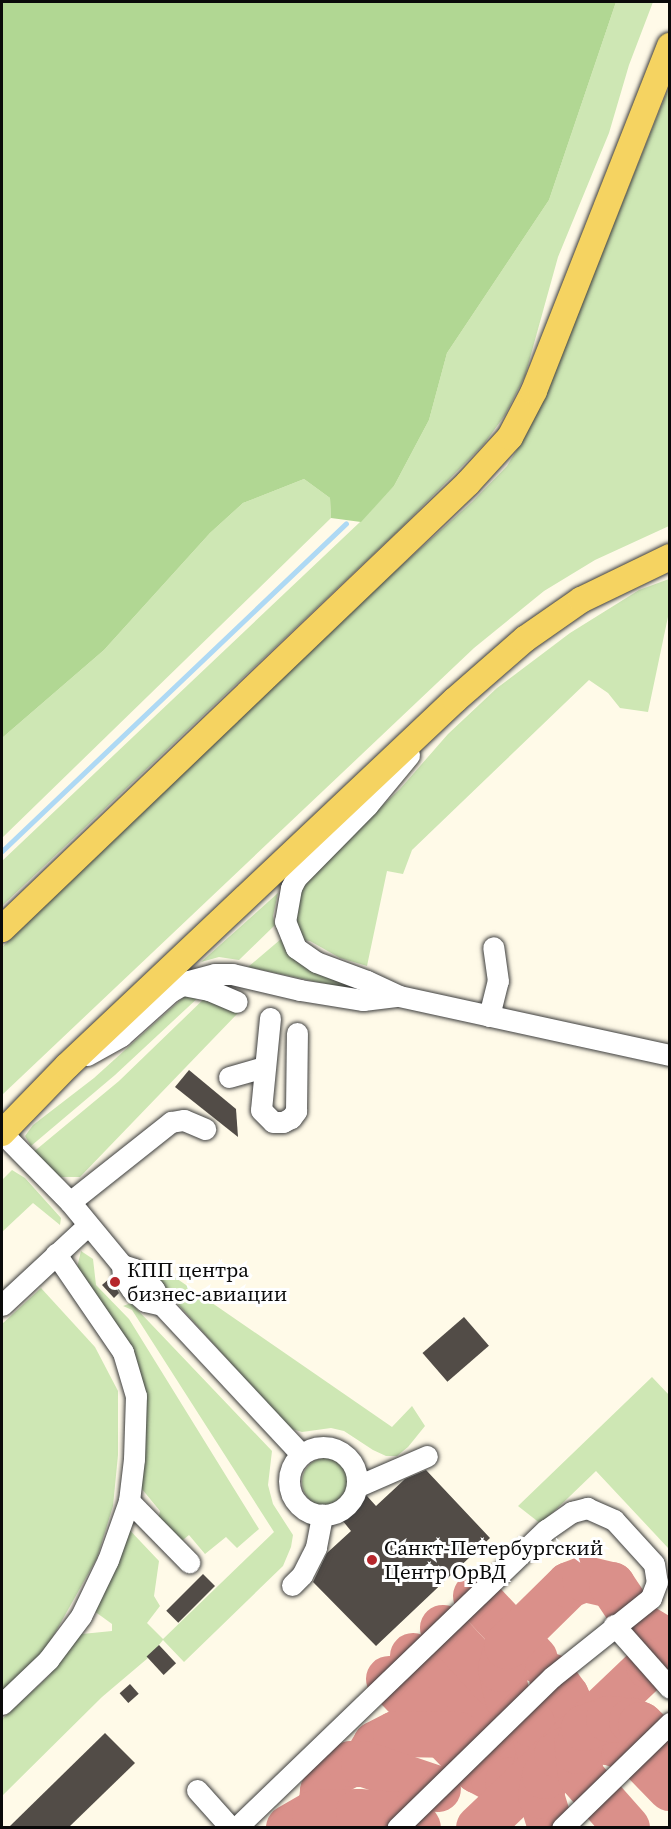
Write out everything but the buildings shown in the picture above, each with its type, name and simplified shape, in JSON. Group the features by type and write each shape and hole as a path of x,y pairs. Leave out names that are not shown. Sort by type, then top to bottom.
{"main road":[{"path":"2,929 468,483 510,437 534,391 669,46"},
{"path":"2,1133 67,1066 426,730 455,700 525,639 581,600 669,557"}],"street":[{"path":"363,999 296,948 285,921 289,896 296,878 402,766 426,730"},
{"path":"489,1016 498,981 493,947"},
{"path":"67,1066 121,1036 182,984 215,974 232,974 300,990 363,999 399,996 669,1055"},
{"path":"182,984 209,990 237,1002"},
{"path":"270,1018 261,1110 273,1122 283,1122 291,1118 296,1111 297,1033"},
{"path":"229,1077 265,1067"},
{"path":"70,1202 171,1122 184,1120 206,1129"},
{"path":"2,1133 70,1202 122,1265 134,1269 145,1279 154,1289 162,1305 302,1454"},
{"path":"2,1305 88,1224"},
{"path":"2,1704 48,1660 81,1616 108,1560 129,1501 134,1459 136,1396 123,1352 56,1254"},
{"path":"316,1446 333,1447 347,1455 356,1470 357,1486 351,1502 338,1512 322,1515 306,1511 294,1499 291,1491 289,1483 291,1467 302,1454 316,1446"},
{"path":"357,1486 427,1456"},
{"path":"129,1501 189,1562"},
{"path":"197,1790 233,1827 546,1530 572,1512 587,1508 614,1520 654,1564 657,1582 651,1598 614,1625 552,1677 397,1827"},
{"path":"292,1585 302,1575 316,1546 322,1515"},
{"path":"614,1625 669,1688"},
{"path":"562,1827 669,1723"}],"green space":[{"path":"2,2 616,2 549,200 447,353 429,420 394,486 361,522 331,518 330,498 304,479 243,503 210,533 104,650 2,738"},
{"path":"616,2 653,2 629,65 609,133 558,257 525,376 505,415 484,444 403,526 2,906 2,861 360,522 394,486 429,420 447,353 549,200"},
{"path":"669,87 669,526 595,560 544,591 474,648 2,1095 2,947 373,591 472,502 507,466 542,403"},
{"path":"304,479 330,498 331,518 2,838 2,738 104,650 210,533 243,503"},
{"path":"669,579 669,612 648,712 620,708 608,693 589,680 412,850 403,874 387,871 367,966 340,958 310,941 303,940 293,924 294,902 308,875 400,789 448,734 497,688 570,633 639,590"},
{"path":"278,893 273,916 275,925 239,960 219,957 201,962"},
{"path":"281,939 300,964 353,984 354,990 248,967"},
{"path":"187,994 201,995 115,1075 31,1146 25,1136 33,1125 94,1078"},
{"path":"209,994 224,1001 238,1013 80,1177 58,1177 31,1154 119,1081"},
{"path":"12,1170 25,1178 61,1218 60,1225 33,1203 2,1232 2,1180"},
{"path":"81,1251 93,1259 96,1285 129,1319 259,1529 237,1548 226,1537 205,1554 189,1535 178,1544 158,1520 160,1511 137,1483 139,1389 76,1272"},
{"path":"157,1265 392,1427 412,1406 425,1426 408,1447 397,1456 386,1456 373,1450 344,1431 331,1428 302,1432 289,1428 151,1274"},
{"path":"41,1288 95,1347 118,1391 118,1455 113,1506 97,1558 41,1658 2,1695 2,1324"},
{"path":"131,1303 272,1451 268,1485 273,1504 293,1535 291,1547 283,1566 184,1662 163,1640 148,1658 102,1697 2,1796 2,1719 49,1676 72,1635 112,1631 112,1624 90,1608 123,1523 159,1561 154,1596 160,1606 147,1623 163,1639 274,1532 132,1310 123,1306"},
{"path":"652,1377 669,1395 669,1549 596,1471 541,1524 518,1506"},
{"path":"326,1458 343,1465 350,1482 343,1499 326,1506 309,1499 302,1482 309,1465"}],"waterway":[{"path":"2,851 346,523"}],"taxiway":[{"path":"507,1695 501,1669 507,1646 569,1585 585,1579 612,1585 638,1624 670,1643"},
{"path":"476,1596 535,1659"},
{"path":"389,1679 477,1770 494,1779 508,1781 533,1777 540,1752 532,1724 443,1628"},
{"path":"413,1656 505,1752 522,1759 538,1760 557,1755 568,1735 571,1707 552,1677"},
{"path":"479,1828 649,1666 670,1657"},
{"path":"627,1828 581,1776 578,1751 584,1728 609,1719 632,1721 641,1725 670,1752"},
{"path":"364,1764 376,1744 396,1734 459,1735"},
{"path":"551,1828 541,1796 545,1776 557,1755 577,1744 588,1741 609,1742 626,1748 638,1755 670,1788"},
{"path":"327,1813 322,1801 323,1791 334,1773 351,1764 364,1764 438,1789"},
{"path":"289,1828 315,1813 359,1812 410,1816 418,1828"}],"place":[{"name":"КПП центра бизнес-авиации","path":"115,1282"},
{"name":"Санкт-Петербургский Центр ОрВД","path":"372,1560"}]}
